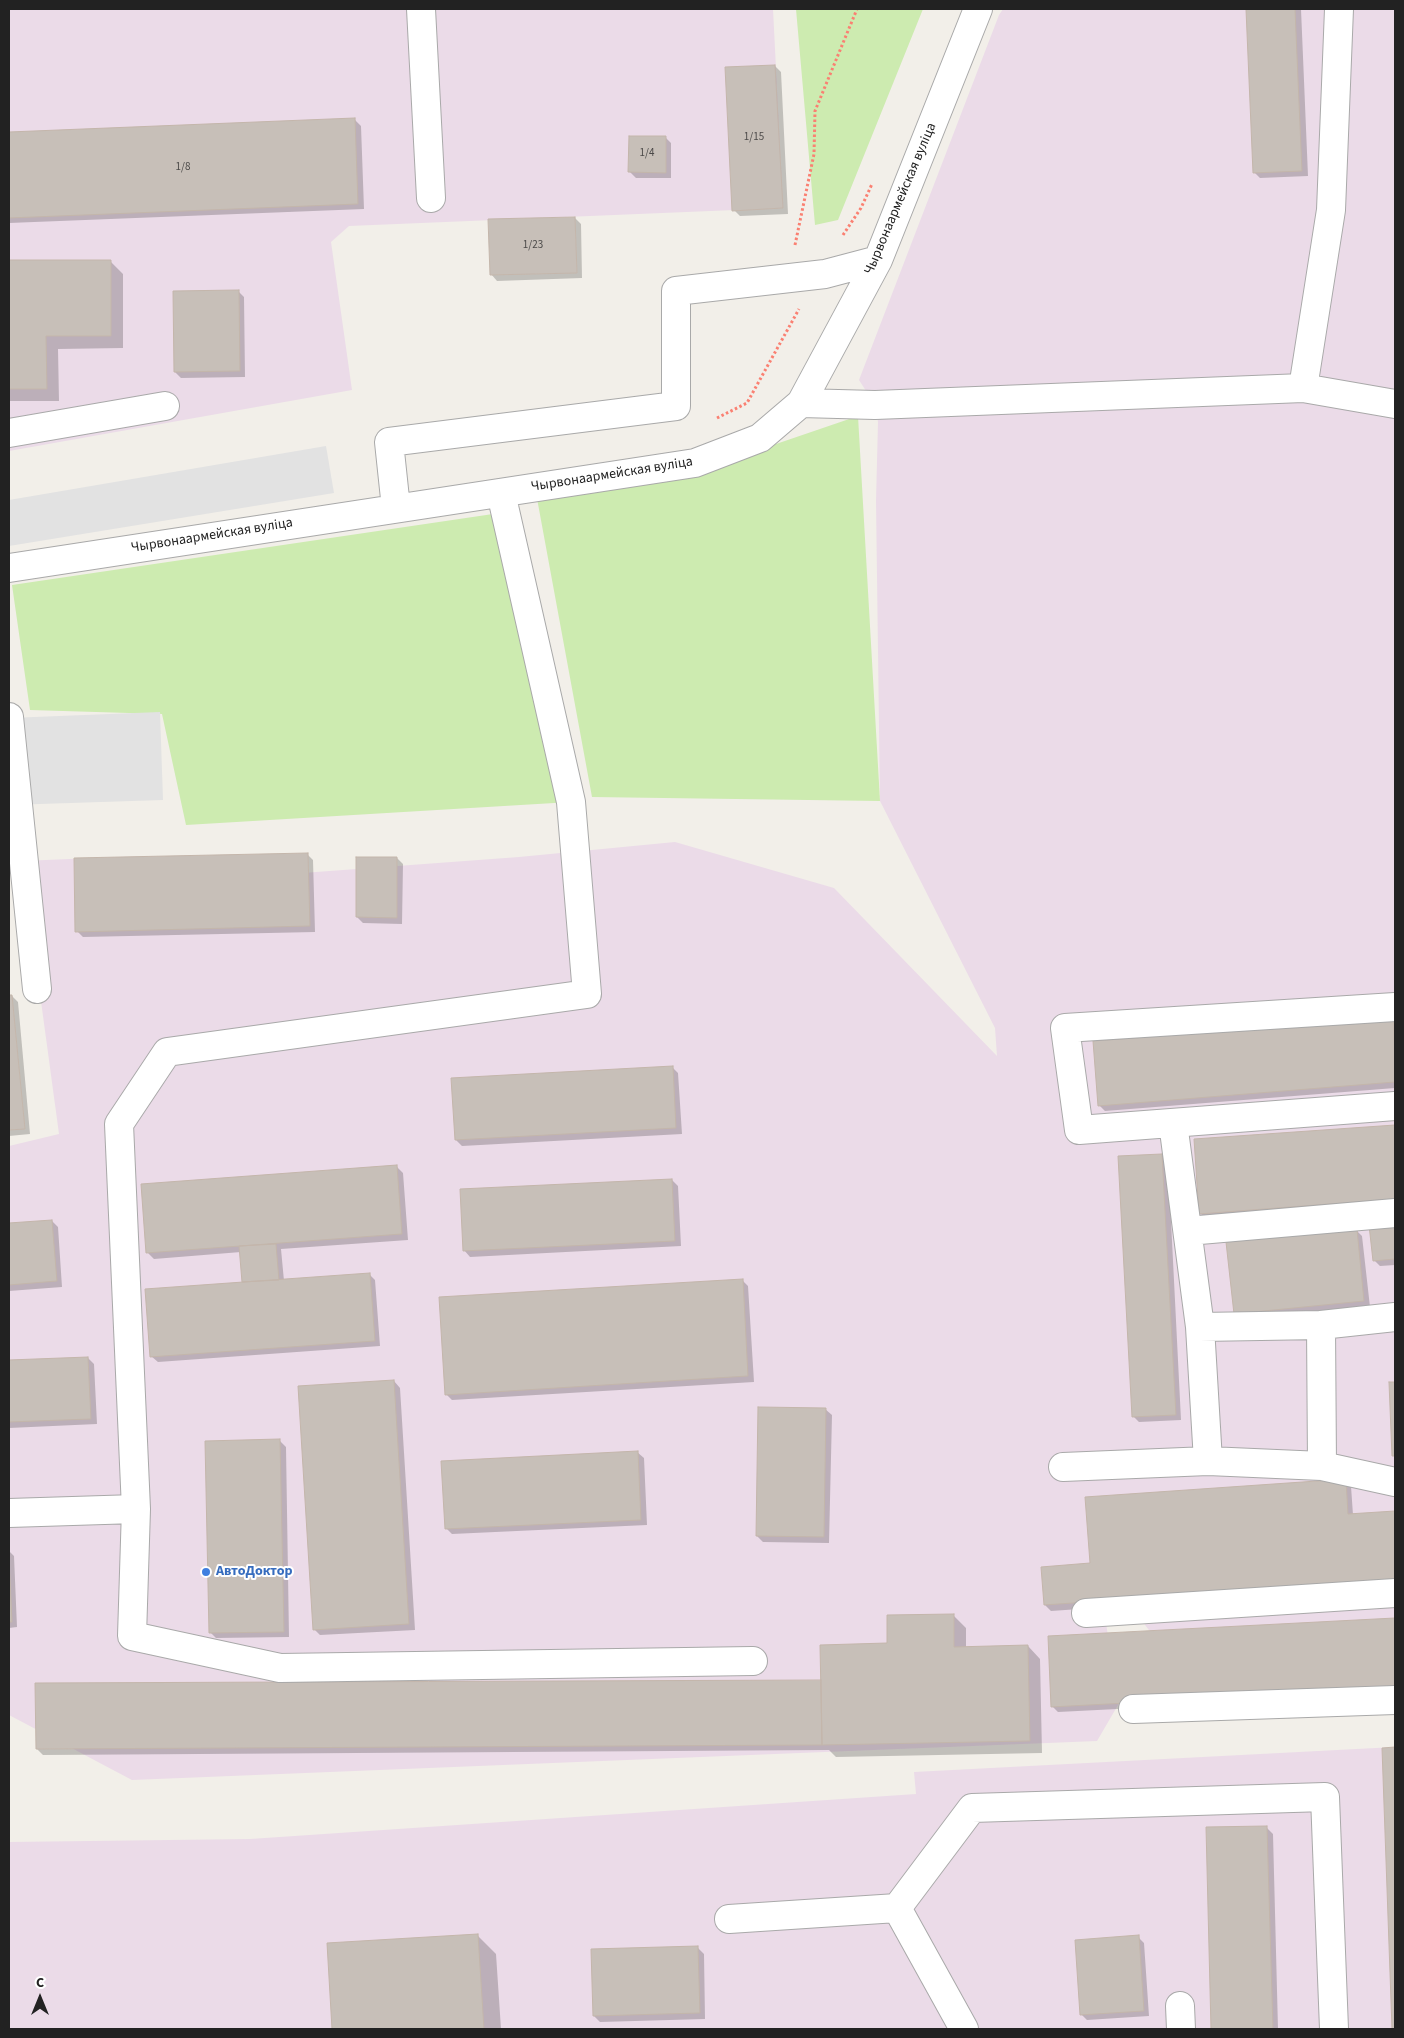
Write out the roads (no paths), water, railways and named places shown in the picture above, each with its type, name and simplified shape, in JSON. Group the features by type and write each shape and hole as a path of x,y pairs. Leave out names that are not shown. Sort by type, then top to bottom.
{"street":[{"path":"421,9 431,198"},
{"name":"Чырвонаармейская вуліца","path":"9,568 695,463 760,438 801,403 878,260 978,9"},
{"path":"1304,388 1331,210 1340,9"},
{"path":"396,508 389,442 676,406 676,290 825,274 878,260"},
{"path":"801,403 875,405 1304,388 1395,404"},
{"path":"9,433 165,406"},
{"path":"501,493 571,802 587,994 166,1052 119,1124 136,1509 132,1636 280,1668 753,1661"},
{"path":"9,717 19,914 37,989"},
{"path":"1395,1007 1065,1028 1079,1130 1395,1106"},
{"path":"1173,1123 1200,1327 1208,1460"},
{"path":"1188,1232 1395,1213"},
{"path":"1200,1327 1322,1325 1395,1317"},
{"path":"1322,1325 1322,1466"},
{"path":"1064,1467 1208,1460 1322,1466 1395,1482"},
{"path":"9,1513 136,1509"},
{"path":"1086,1613 1395,1593"},
{"path":"1134,1708 1395,1700"},
{"path":"729,1919 897,1908 972,1808 1325,1797 1334,2029"},
{"path":"897,1908 964,2029"}],"place":[{"name":"АвтоДоктор","path":"206,1572"}]}
